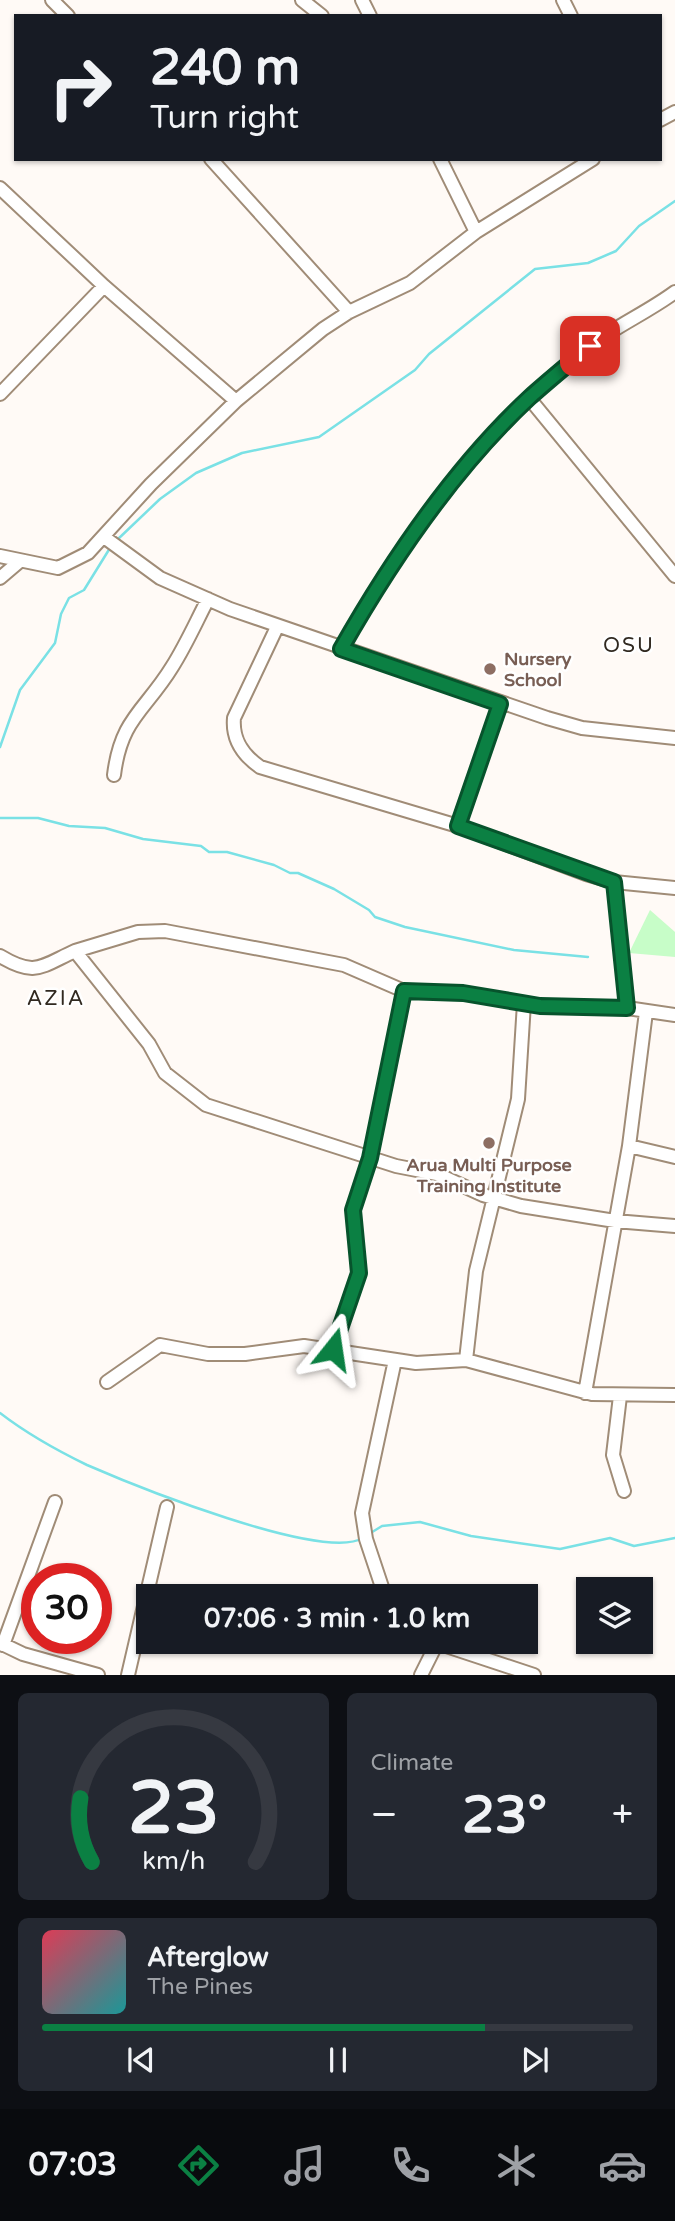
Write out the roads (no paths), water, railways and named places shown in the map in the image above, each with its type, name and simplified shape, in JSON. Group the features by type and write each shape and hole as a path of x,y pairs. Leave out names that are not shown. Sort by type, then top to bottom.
{"street":[{"path":"52,0 66,14"},
{"path":"303,0 320,14"},
{"path":"213,161 349,312"},
{"path":"441,161 477,232"},
{"path":"0,556 58,568 89,553 151,484 236,401 349,312 410,283 477,232 590,161"},
{"path":"0,188 104,286 236,401"},
{"path":"0,394 104,286"},
{"path":"341,649 387,571 476,455 529,398 590,346 675,292"},
{"path":"529,398 675,576"},
{"path":"104,537 160,578 277,627 500,704 582,727 675,738"},
{"path":"0,578 19,561"},
{"path":"114,775 118,747 124,732 172,668 208,599"},
{"path":"277,627 234,719 236,737 248,758 272,772 458,826 614,882 675,888"},
{"path":"458,826 500,704"},
{"path":"614,882 627,1008"},
{"path":"0,956 22,970 33,970 75,951 138,932 165,931 344,965 404,991 463,993 558,1008 627,1008 675,1015"},
{"path":"75,951 149,1044 165,1073 178,1086 206,1105 370,1158 437,1174 493,1198 521,1206 615,1221 675,1226"},
{"path":"333,1349 359,1273 353,1210 370,1158 404,991"},
{"path":"466,1360 476,1271 519,1099 524,1003"},
{"path":"585,1393 629,1146 646,1012"},
{"path":"629,1146 675,1157"},
{"path":"107,1382 160,1345 208,1354 245,1354 304,1346 416,1363 466,1360 585,1393 620,1396 649,1393 675,1395"},
{"path":"381,1584 366,1539 362,1513 395,1360"},
{"path":"620,1396 612,1455 624,1491"},
{"path":"55,1502 2,1644 49,1662 99,1675"},
{"path":"128,1675 167,1507"},
{"path":"421,1675 430,1654"},
{"path":"471,1654 534,1675"}],"waterway":[{"path":"117,540 160,499 196,473 242,453 319,437 415,370 429,354 535,269 588,263 616,251 639,226 675,201"},
{"path":"0,747 20,690 55,643 61,614 69,598 84,590 110,548"},
{"path":"0,818 38,818 69,826 105,828 143,839 201,846 209,852 227,852 274,865 290,873 298,873 334,889 369,910 375,917 405,927 514,950 588,957"},
{"path":"0,1413 20,1428 87,1465 227,1518 309,1540 341,1543 363,1538"},
{"path":"369,1534 382,1526 420,1522 471,1536 560,1549 610,1538 634,1546 675,1538"}],"place":[{"name":"Nursery School","path":"490,669"},
{"name":"Arua Multi Purpose Training Institute","path":"489,1143"}],"district":[{"name":"OSU","path":"629,645"},
{"name":"AZIA","path":"56,998"}]}
